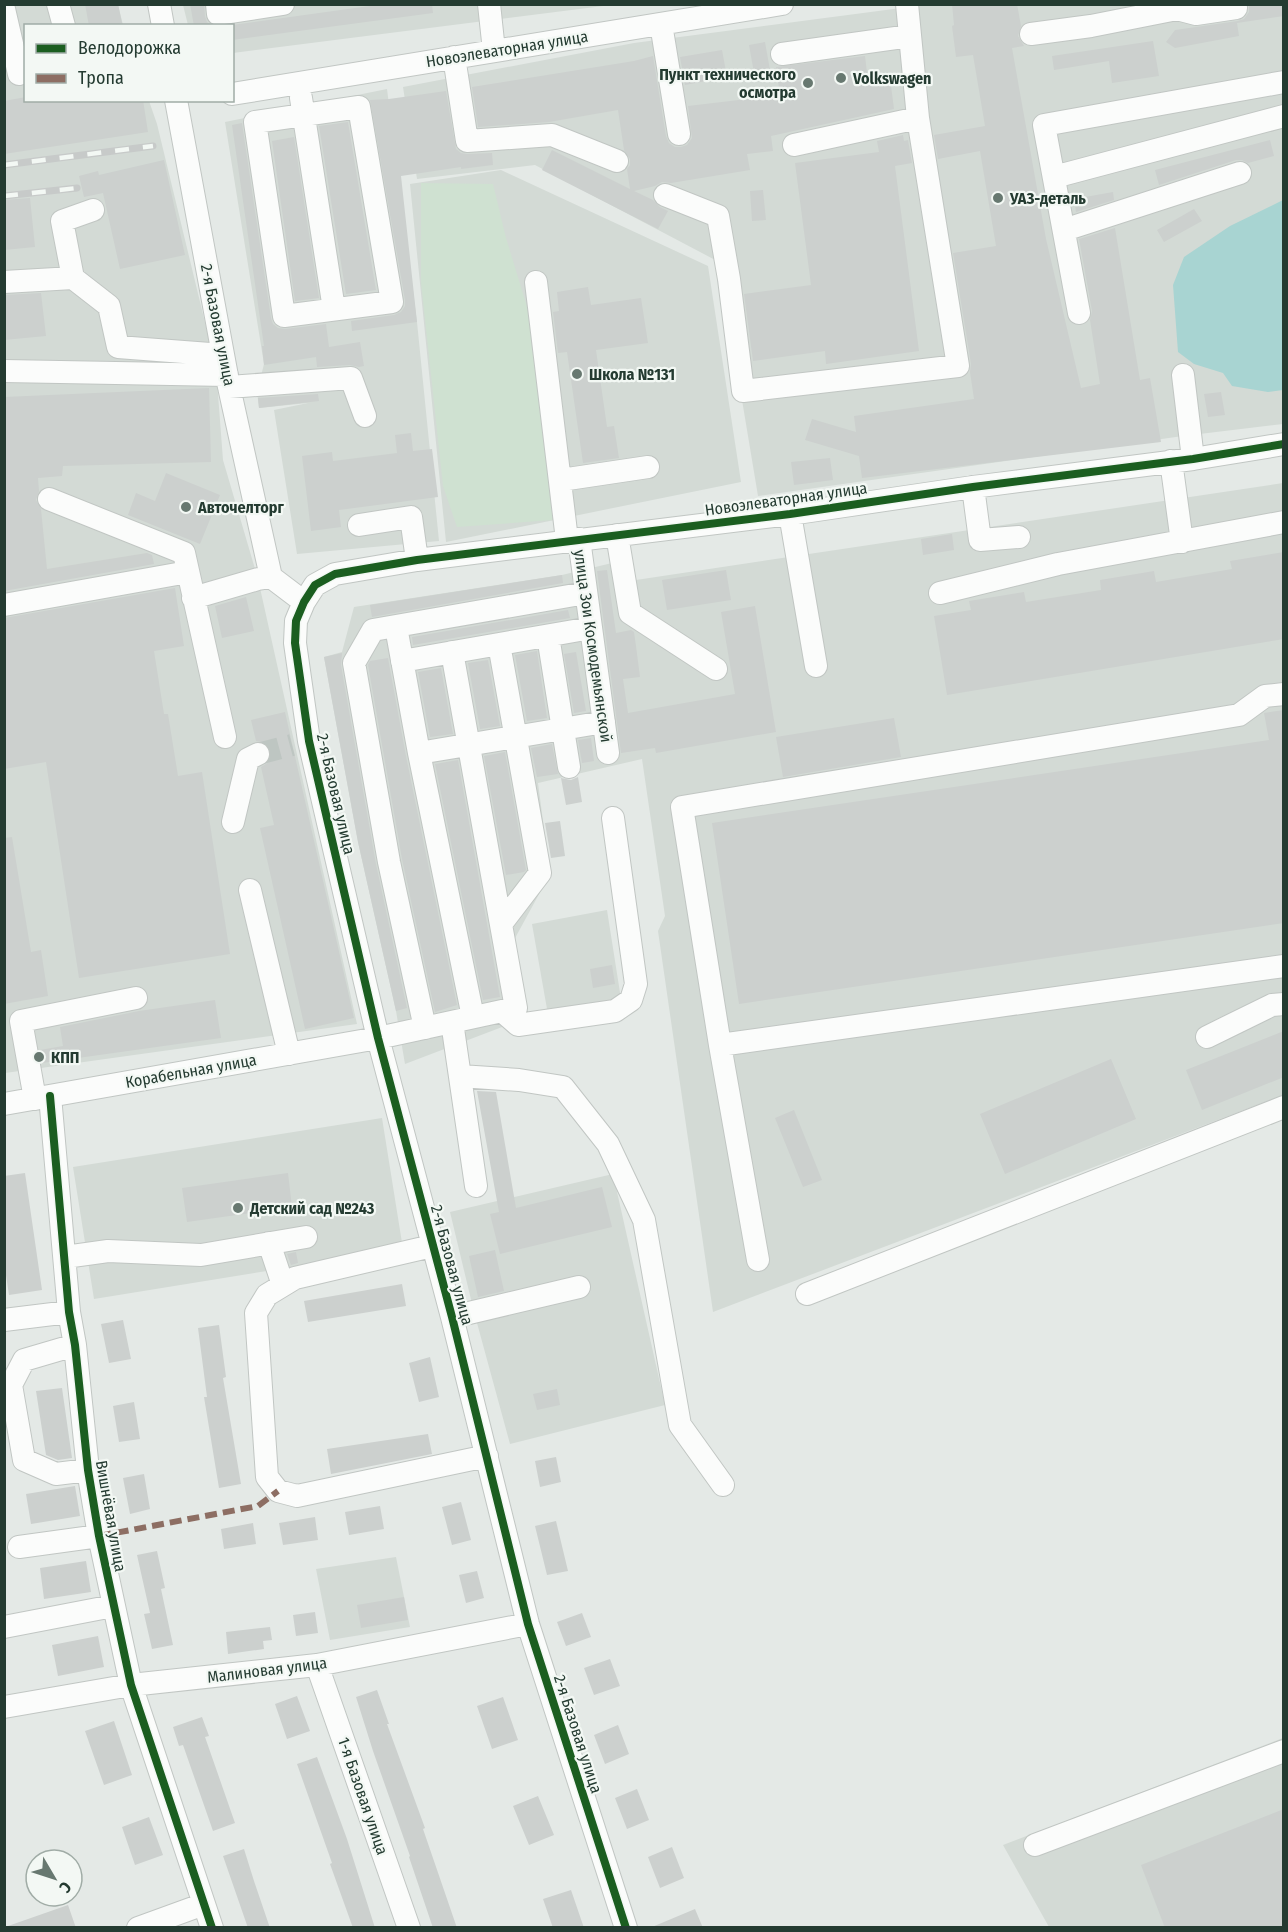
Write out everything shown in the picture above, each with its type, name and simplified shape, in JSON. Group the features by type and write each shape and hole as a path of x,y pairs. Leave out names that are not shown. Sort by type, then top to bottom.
{"street":[{"path":"58,4 63,24"},
{"path":"159,4 163,24"},
{"path":"217,4 218,14 275,5"},
{"path":"489,4 494,51"},
{"name":"Новоэлеваторная улица","path":"234,94 782,4"},
{"path":"664,195 718,216 729,279 742,391 958,366 918,118 907,4"},
{"path":"1031,34 1089,15 1177,7 1197,14 1236,8"},
{"path":"4,9 16,75"},
{"path":"662,24 679,134"},
{"path":"782,54 910,36"},
{"path":"454,57 467,141 552,135 616,161"},
{"path":"299,82 334,309"},
{"path":"1079,313 1044,125 1284,82"},
{"name":"2-я Базовая улица","path":"182,102 226,372 271,577"},
{"path":"359,107 392,302 284,316 255,122 304,114 359,107"},
{"path":"1054,177 1284,116"},
{"path":"794,145 918,118"},
{"path":"1064,230 1240,173"},
{"path":"73,278 62,221 93,210"},
{"path":"4,282 73,278 109,306 118,347 226,372"},
{"name":"улица Зои Космодемьянской","path":"536,282 561,480 586,593 608,753"},
{"path":"4,372 226,372 351,378 365,416"},
{"path":"1182,375 1193,459"},
{"name":"Новоэлеваторная улица","path":"304,602 315,585 335,574 417,560 790,514 973,487 1193,459 1284,444"},
{"path":"1171,461 1182,542"},
{"path":"561,480 648,467"},
{"path":"973,487 980,540 1019,537"},
{"path":"49,499 184,553 225,737"},
{"path":"790,514 816,666"},
{"path":"359,525 411,517 417,560"},
{"path":"940,593 1058,564 1284,522"},
{"path":"617,535 630,613 716,669"},
{"path":"4,605 188,572"},
{"path":"193,598 271,577 304,602"},
{"path":"425,1028 389,862 354,663 373,630 586,593"},
{"name":"2-я Базовая улица","path":"304,602 296,621 295,643 300,743 452,1317 528,1623 626,1928"},
{"path":"396,627 463,1019 460,1076 476,1186"},
{"path":"402,661 591,628"},
{"path":"548,636 569,767"},
{"path":"499,644 540,873 501,924"},
{"path":"378,1038 516,1008 452,652"},
{"path":"758,1260 720,1045 682,807 1239,715 1265,696 1284,694"},
{"path":"419,753 604,722"},
{"path":"233,822 248,759 258,754"},
{"path":"502,1011 518,1025 615,1011 631,1000 636,984 613,818"},
{"path":"250,890 289,1054"},
{"path":"720,1045 1284,966"},
{"name":"Вишнёвая улица","path":"136,998 21,1021 43,1097 75,1346 88,1470 113,1606 131,1685 212,1928"},
{"path":"1207,1037 1272,1005 1284,1004"},
{"name":"Корабельная улица","path":"4,1104 378,1038"},
{"path":"460,1076 519,1080 563,1087 608,1144 644,1220 680,1425 723,1485"},
{"path":"807,1294 1284,1107"},
{"path":"64,1257 108,1251 201,1255 306,1237"},
{"path":"269,1243 283,1285"},
{"path":"432,1246 295,1278 267,1295 256,1313 267,1477 278,1491 297,1496 487,1456"},
{"path":"452,1317 579,1287"},
{"path":"4,1320 69,1312"},
{"path":"75,1346 24,1360 11,1385 24,1460 56,1474 88,1470"},
{"path":"19,1547 99,1536"},
{"path":"4,1627 113,1606"},
{"name":"Малиновая улица","path":"4,1707 131,1685 317,1665 528,1623"},
{"name":"1-я Базовая улица","path":"317,1665 408,1928"},
{"path":"1035,1845 1284,1751"},
{"path":"138,1928 204,1904"}],"shaded area":[{"path":"4,5 118,5 123,24 24,24 24,102 149,102 157,124 216,368 223,460 258,579 357,1024 5,1073"},
{"path":"183,5 611,5 234,53 234,24 188,24"},
{"path":"924,5 1283,5 1283,424 758,496 719,262 535,165 417,179 403,87 634,43"},
{"path":"387,89 417,322 439,541 297,554 274,410 308,403 259,408 257,392 264,364 225,122"},
{"name":"Школа №131","path":"501,170 708,266 741,482 446,542 410,184"},
{"path":"1283,483 1283,1095 713,1312 658,931 665,916 642,759 538,783 550,874 514,940 523,1019 405,1064 396,1011 358,842 324,657 342,652 354,607 562,575 612,563 616,583"},
{"path":"607,910 621,999 547,1009 532,924"},
{"name":"Детский сад №243","path":"382,1118 403,1249 94,1299 73,1167"},
{"path":"613,1174 665,1405 510,1444 474,1312 450,1212"},
{"path":"396,1557 410,1627 330,1640 316,1569"},
{"path":"1283,1738 1283,1927 1049,1927 1003,1845"}],"green space":[{"path":"421,183 493,184 506,238 532,323 553,520 457,527 443,486 421,282"}],"water":[{"path":"1283,200 1283,390 1268,392 1232,386 1223,373 1194,364 1178,352 1173,285 1184,257 1230,226"}],"building":[{"path":"85,4 118,4 122,23 89,24"},
{"path":"190,4 204,4 205,16 209,24 194,24"},
{"path":"384,4 432,4 433,13 234,40 234,25"},
{"path":"952,4 1017,4 1021,26 1018,36 1024,46 1012,48 1046,239 1081,388 1100,384 1090,320 1092,311 1079,239 1115,228 1140,380 1150,378 1161,442 862,478 859,456 805,440 812,419 856,432 854,416 974,399 971,364 953,253 996,246 980,151 938,159 934,135 985,126 973,55 956,57"},
{"path":"1249,4 1284,4 1284,16 1237,23 1239,36 1175,48 1166,42 1175,30 1244,19 1249,12"},
{"path":"1153,41 1159,76 1112,83 1109,61 1054,70 1052,56"},
{"path":"765,42 770,70 754,73 749,45"},
{"path":"722,50 727,77 685,85 680,57"},
{"path":"653,56 666,136 669,143 675,147 687,145 692,138 688,106 780,95 776,67 865,56 868,81 890,78 894,109 771,136 773,151 747,154 750,170 671,183 662,182 634,191 653,200 668,211 658,229 542,170 552,150 630,189 627,169 630,159 624,150 618,110 549,122 478,127 472,87"},
{"path":"446,91 456,149 467,154 492,153 493,165 461,169 461,167 401,176 417,322 352,331 351,321 394,315 401,312 405,306 370,100"},
{"path":"24,97 24,102 143,102 148,132 4,154 4,101"},
{"path":"348,122 376,290 346,294 319,126"},
{"path":"242,123 273,324 285,329 326,324 329,347 360,342 364,366 317,367 316,357 264,365 262,346 264,346 232,125"},
{"path":"903,135 904,141 908,140 912,163 895,166 919,351 826,364 825,351 753,361 744,294 811,285 795,163 879,152 877,141"},
{"path":"294,137 319,298 295,301 272,141"},
{"path":"1270,140 1274,156 1248,163 1236,160 1159,185 1155,170"},
{"path":"164,160 185,255 120,269 103,193 84,197 79,176 98,171 99,175"},
{"path":"763,190 766,220 752,221 750,191"},
{"path":"1113,192 1114,200 1076,212 1074,199"},
{"path":"30,198 35,247 4,250 4,200"},
{"path":"1194,209 1202,221 1164,242 1157,230"},
{"path":"588,287 591,305 641,298 648,343 596,350 607,427 614,426 619,458 583,463 567,352 558,353 553,312 559,311 557,292"},
{"path":"41,293 46,336 4,340 4,295"},
{"path":"209,388 211,462 63,466 62,476 38,478 39,491 36,500 41,509 47,569 147,553 152,555 154,564 4,591 4,397"},
{"path":"1221,392 1225,415 1208,417 1204,394"},
{"path":"318,394 319,401 259,408 258,398"},
{"path":"411,433 413,451 432,449 438,497 339,510 341,527 311,531 302,456 332,452 333,461 397,453 395,435"},
{"path":"830,458 833,480 794,485 791,462"},
{"path":"166,473 220,495 200,544 128,515 136,493 155,501"},
{"path":"952,534 954,550 923,555 921,539"},
{"path":"1284,552 1284,639 947,695 934,616 971,610 969,601 1024,592 1026,602 1101,590 1100,580 1154,571 1156,582 1232,569 1230,561"},
{"path":"607,570 616,633 631,630 634,632 640,677 623,679 628,713 735,694 721,612 755,606 776,732 656,753 655,748 621,753 597,571"},
{"path":"726,570 731,600 667,610 662,580"},
{"path":"562,575 563,583 372,617 370,605"},
{"path":"175,588 184,646 154,651 164,714 168,714 178,776 202,772 230,954 79,978 46,762 4,769 4,618"},
{"path":"246,597 254,631 222,638 215,606"},
{"path":"568,610 570,618 413,645 412,637"},
{"path":"537,651 547,718 527,721 515,655"},
{"path":"576,652 586,711 574,713 564,654"},
{"path":"342,653 341,665 376,864 407,1008 396,1011 358,842 324,657"},
{"path":"388,658 457,1005 435,1012 402,859 368,665 370,661"},
{"path":"488,660 500,726 480,729 468,663"},
{"path":"441,668 453,734 430,737 418,672"},
{"path":"1284,710 1284,923 739,1004 712,823 1269,740 1264,713"},
{"path":"285,712 354,1018 305,1029 260,828 274,825 261,767 269,762 271,754 266,743 256,741 251,720"},
{"path":"894,718 901,757 783,777 776,737"},
{"path":"591,738 594,761 582,763 578,740"},
{"path":"552,744 558,774 537,777 531,748"},
{"path":"505,752 526,870 506,875 484,756"},
{"path":"458,760 500,997 483,1000 435,764"},
{"path":"578,777 582,802 566,805 561,778 571,780"},
{"path":"560,821 565,856 551,858 545,823"},
{"path":"12,837 31,952 41,950 48,996 4,1004 4,838"},
{"path":"612,965 615,984 593,988 590,969"},
{"path":"215,1000 221,1038 42,1063 40,1050 63,1046 60,1027 139,1011"},
{"path":"1284,1031 1284,1077 1202,1110 1186,1070"},
{"path":"1111,1059 1136,1119 1005,1174 980,1114"},
{"path":"477,1091 496,1092 516,1208 602,1187 612,1227 500,1254 490,1214 499,1212"},
{"path":"794,1110 822,1180 803,1187 775,1118"},
{"path":"25,1173 42,1290 9,1295 4,1262 4,1176"},
{"path":"288,1173 292,1207 187,1222 182,1188"},
{"path":"495,1250 504,1291 478,1297 469,1256"},
{"path":"296,1252 298,1263 291,1265 287,1254"},
{"path":"402,1284 406,1306 308,1322 304,1301"},
{"path":"123,1320 131,1359 109,1363 101,1324"},
{"path":"219,1325 226,1377 223,1378 241,1484 219,1488 204,1397 207,1397 198,1328"},
{"path":"430,1357 439,1397 419,1402 409,1363"},
{"path":"62,1388 72,1458 58,1460 46,1455 36,1391"},
{"path":"557,1389 560,1405 537,1410 533,1394"},
{"path":"134,1402 140,1439 119,1442 113,1406"},
{"path":"428,1434 432,1454 331,1474 327,1449"},
{"path":"556,1457 561,1482 540,1487 535,1461"},
{"path":"144,1474 150,1509 130,1514 123,1478"},
{"path":"75,1486 80,1516 31,1524 26,1494"},
{"path":"461,1502 471,1540 452,1545 442,1507"},
{"path":"380,1506 384,1529 349,1535 345,1512"},
{"path":"315,1517 318,1540 283,1545 279,1523"},
{"path":"556,1521 568,1571 547,1575 535,1526"},
{"path":"253,1523 256,1544 224,1549 221,1529"},
{"path":"157,1551 165,1588 161,1589 173,1645 152,1649 144,1614 150,1613 137,1555"},
{"path":"86,1561 91,1592 44,1599 40,1568"},
{"path":"477,1571 484,1598 466,1603 459,1575"},
{"path":"404,1597 408,1620 361,1628 357,1605"},
{"path":"315,1612 318,1633 296,1636 293,1615"},
{"path":"582,1613 591,1637 566,1646 557,1622"},
{"path":"270,1627 272,1640 263,1641 264,1649 228,1654 226,1632"},
{"path":"98,1636 104,1667 58,1676 52,1645"},
{"path":"610,1659 620,1686 594,1695 584,1668"},
{"path":"377,1690 457,1928 433,1928 373,1751 356,1697"},
{"path":"297,1696 310,1731 287,1739 275,1704"},
{"path":"503,1697 518,1740 492,1749 477,1706"},
{"path":"202,1717 209,1736 205,1737 235,1823 213,1831 183,1745 179,1746 173,1727"},
{"path":"114,1721 132,1775 104,1785 85,1731"},
{"path":"618,1725 629,1754 605,1764 594,1735"},
{"path":"317,1757 347,1839 375,1928 353,1928 330,1864 332,1863 297,1764"},
{"path":"637,1789 649,1820 627,1829 615,1798"},
{"path":"538,1796 554,1835 529,1845 513,1806"},
{"path":"1284,1809 1284,1928 1165,1928 1141,1865"},
{"path":"149,1817 163,1855 135,1865 122,1827"},
{"path":"672,1847 684,1878 660,1888 648,1857"},
{"path":"244,1849 270,1928 248,1928 223,1856"},
{"path":"571,1890 584,1928 553,1928 543,1899"},
{"path":"59,1908 69,1908 76,1928 9,1928 8,1926"},
{"path":"695,1909 703,1928 652,1928 652,1927"}],"tunnel":[{"path":"258,754 292,745"}],"railway":[{"path":"4,165 153,146"},
{"path":"4,196 77,188"}],"marked path":[{"path":"99,1536 258,1506 278,1491"}],"cycle path":[{"path":"626,1928 528,1624 452,1317 378,1038 309,741 295,643 296,621 304,602 315,585 335,574 417,560 790,514 973,487 1193,459 1284,444"},
{"path":"50,1096 69,1312 75,1345 88,1470 99,1536 131,1685 212,1928"}],"place":[{"name":"Volkswagen","path":"841,78"},
{"name":"Пункт технического осмотра","path":"808,83"},
{"name":"УАЗ-деталь","path":"998,198"},
{"name":"Школа №131","path":"577,374"},
{"name":"Авточелторг","path":"186,507"},
{"name":"КПП","path":"39,1057"},
{"name":"Детский сад №243","path":"238,1208"}]}
